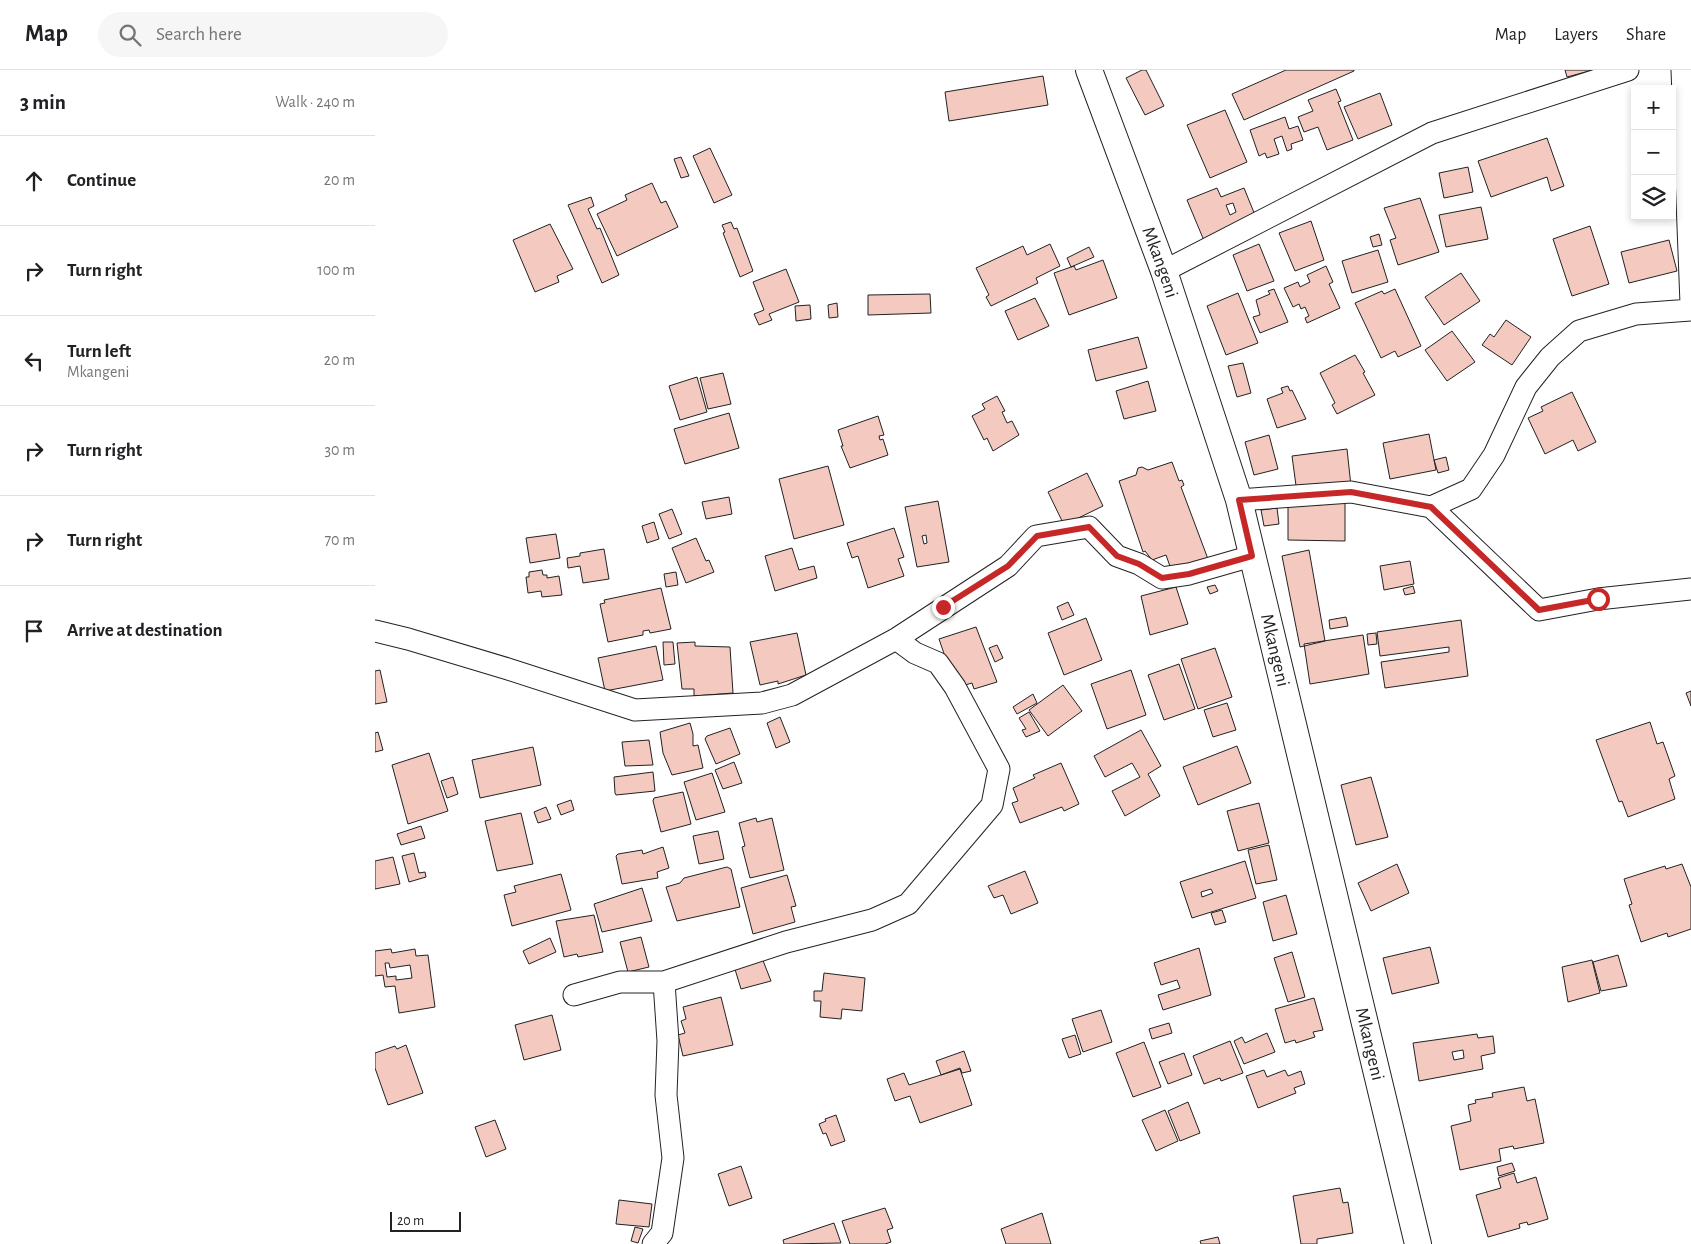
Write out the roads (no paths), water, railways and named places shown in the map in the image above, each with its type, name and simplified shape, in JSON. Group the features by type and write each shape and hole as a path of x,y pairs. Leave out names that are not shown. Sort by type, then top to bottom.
{"street":[{"name":"Mkangeni","path":"1089,70 1164,271 1239,500 1419,1244"},
{"path":"1164,271 1432,133 1628,70"},
{"path":"1682,70 1691,304"},
{"path":"1431,507 1471,489 1494,455 1526,387 1550,358 1579,331 1636,314 1691,310"},
{"path":"1239,500 1351,492 1431,507 1539,610 1598,599 1691,589"},
{"path":"375,631 508,669 635,710 747,704 777,699 792,694 896,639 1008,566 1037,536 1089,527 1117,556 1139,564 1162,578 1189,574 1252,556"},
{"path":"574,995 619,982 664,982 786,942 872,920 907,904 992,805 999,769 955,687 938,663 915,653 896,639"},
{"path":"653,1244 663,1233 673,1158 666,1095 668,1041 664,982"}]}
